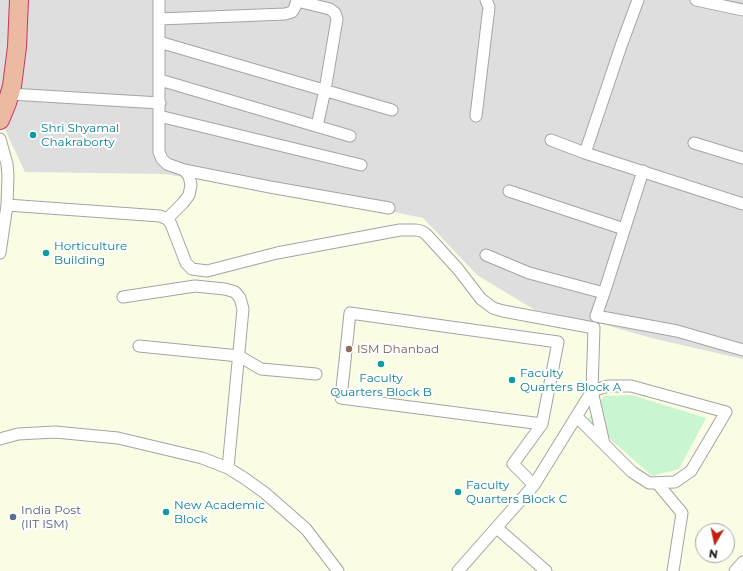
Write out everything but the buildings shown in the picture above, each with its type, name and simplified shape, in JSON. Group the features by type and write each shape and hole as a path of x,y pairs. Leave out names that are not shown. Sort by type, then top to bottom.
{"highway":[{"path":"5,88 3,65 8,0"},
{"path":"0,120 5,88 17,47 19,0"}],"street":[{"path":"159,0 159,152 162,159 167,164 184,170 389,208"},
{"path":"476,116 489,7 486,0"},
{"path":"585,153 638,0"},
{"path":"696,0 743,10"},
{"path":"159,19 285,14 292,12 297,1 330,9 335,13 337,19 325,90 317,126"},
{"path":"159,42 392,110"},
{"path":"160,80 350,136"},
{"path":"5,88 160,103"},
{"path":"160,116 361,165"},
{"path":"0,140 5,152 7,164 7,205 0,253"},
{"path":"551,140 585,153 743,204"},
{"path":"694,143 743,158"},
{"path":"167,219 189,195 191,185 189,176 184,170"},
{"path":"643,172 596,316 677,331 743,350"},
{"path":"509,191 624,228"},
{"path":"7,205 160,216 167,219 171,224 186,263 192,269 207,271 277,253 408,229 421,231 426,234 458,269 481,299 493,308 594,328 592,391 604,444"},
{"path":"486,255 529,273 604,293"},
{"path":"123,297 195,286 225,289 235,292 240,298 243,309 228,468"},
{"path":"534,485 513,464 542,424 558,342 350,313 341,398 542,424"},
{"path":"139,346 239,356 261,369 316,374"},
{"path":"458,571 534,485 592,391 608,386 631,386 726,412 690,471 675,482 649,483 632,472 577,417"},
{"path":"0,439 18,434 55,432 118,438 202,458 228,468 265,493 306,528 338,571"},
{"path":"657,482 682,514 673,571"},
{"path":"497,528 546,571"},
{"path":"735,571 743,562"}],"shaded area":[{"path":"0,0 743,0 743,571 0,571"},
{"name":"ISM Dhanbad","path":"0,119 25,172 165,174 245,187 296,192 423,218 477,275 535,310 599,323 651,338 743,359 743,571 0,571"}],"green space":[{"path":"632,395 706,418 679,469 652,476 588,419 604,396"}],"place":[{"name":"Shri Shyamal Chakraborty","path":"33,135"},
{"name":"Horticulture Building","path":"46,253"},
{"name":"ISM Dhanbad","path":"349,349"},
{"name":"Faculty Quarters Block B","path":"381,364"},
{"name":"Faculty Quarters Block A","path":"512,380"},
{"name":"Faculty Quarters Block C","path":"458,492"},
{"name":"New Academic Block","path":"166,512"},
{"name":"India Post (IIT ISM)","path":"13,517"}]}
